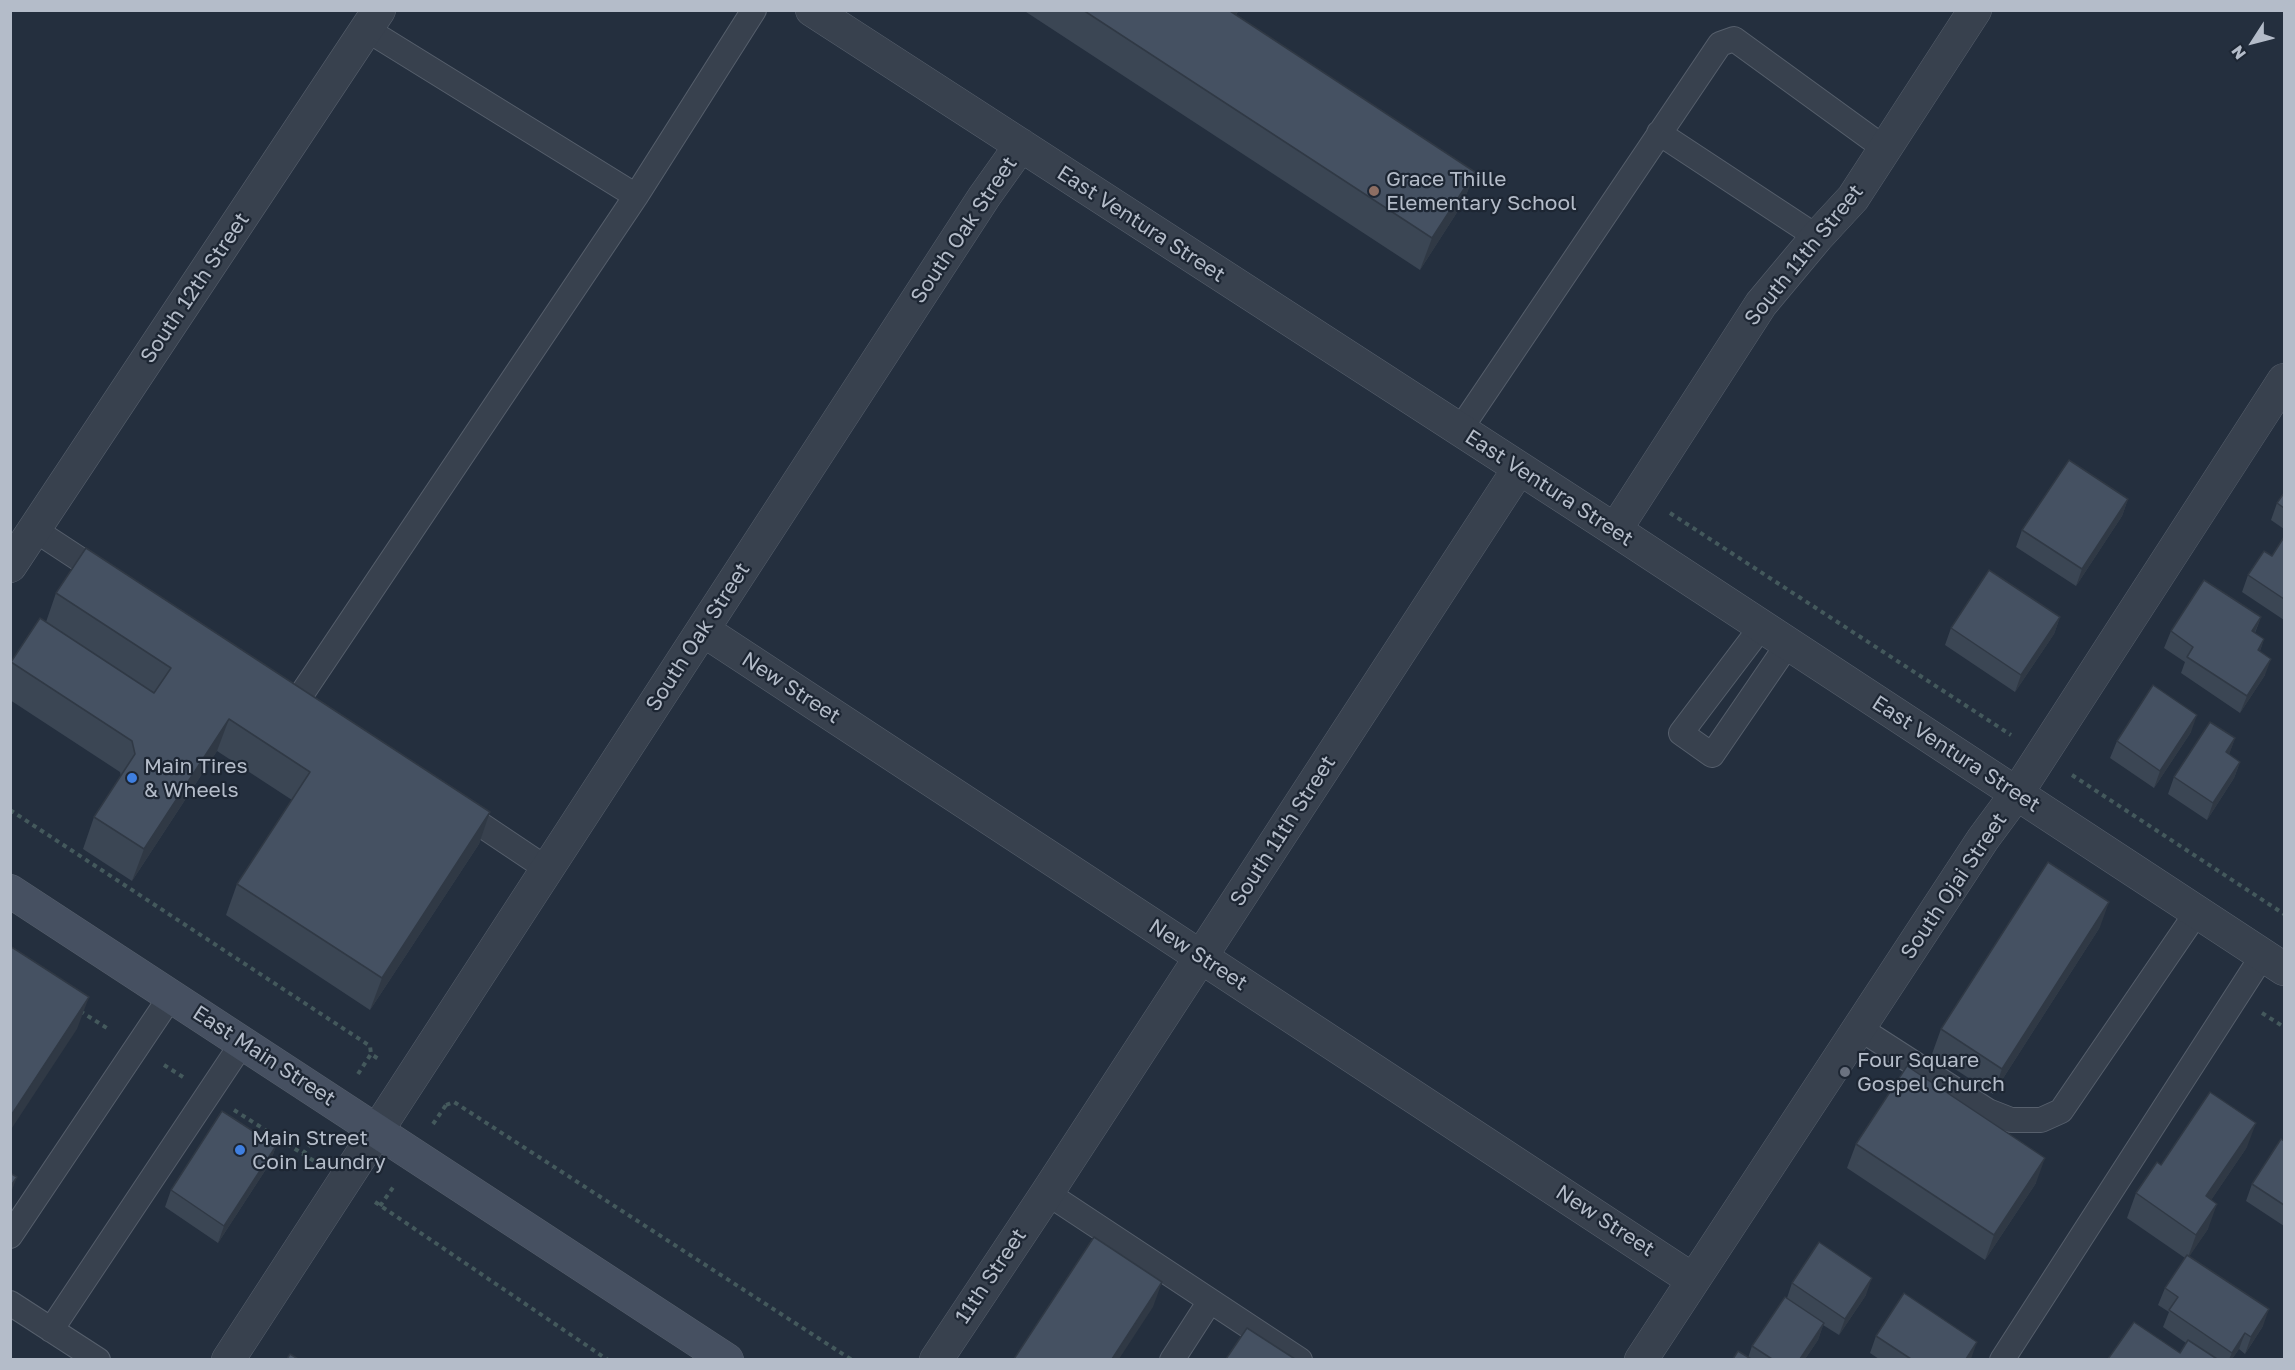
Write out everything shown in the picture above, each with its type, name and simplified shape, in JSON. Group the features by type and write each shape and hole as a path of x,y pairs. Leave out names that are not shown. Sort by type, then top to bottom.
{"street":[{"name":"East Ventura Street","path":"812,10 1518,470 1615,530 2274,962"},
{"name":"South 11th Street","path":"1615,530 1761,304 1853,198 1975,10"},
{"name":"South 12th Street","path":"10,566 372,20"},
{"name":"South Oak Street","path":"228,1359 971,217 1021,145"},
{"name":"South Ojai Street","path":"1641,1359 1983,839 2017,793 2284,380"},
{"name":"South 11th Street","path":"1047,1193 1518,470"},
{"name":"New Street","path":"703,630 1693,1280"},
{"name":"East Main Street","path":"10,891 728,1359"},
{"name":"11th Street","path":"936,1359 1047,1193"}],"lane":[{"path":"295,704 636,195 754,10"},
{"path":"372,20 636,195"},
{"path":"1459,431 1720,44 1734,39 1884,148"},
{"path":"1659,133 1817,237"},
{"path":"34,530 121,587"},
{"path":"1762,626 1681,733 1712,754 1788,645"},
{"path":"441,799 547,869"},
{"path":"1859,1028 1988,1110 2011,1120 2041,1120 2061,1111 2197,912"},
{"path":"2001,1359 2274,962"},
{"path":"10,1236 171,996"},
{"path":"51,1330 243,1042"},
{"path":"1047,1193 1300,1359"},
{"path":"1172,1359 1210,1300"},
{"path":"10,1303 98,1359"}],"path":[{"path":"1639,493 2011,735"},
{"path":"2072,776 2284,914"},
{"path":"10,810 370,1046 371,1054"},
{"path":"446,1105 454,1102 464,1108 852,1359"}],"building":[{"path":"1083,10 1230,10 1475,172 1432,238"},
{"path":"2069,460 2128,499 2082,569 2022,530"},
{"path":"2284,493 2284,508 2277,503"},
{"path":"2284,537 2284,599 2248,575 2264,551 2272,556"},
{"path":"86,548 490,812 382,978 237,884 310,772 229,719 144,849 94,817 135,754 132,741 11,662 40,618 154,693 171,668 56,593"},
{"path":"1989,570 2060,617 2021,675 1951,628"},
{"path":"2204,580 2261,617 2252,631 2264,639 2258,650 2271,659 2247,696 2187,657 2193,647 2171,631"},
{"path":"2153,685 2197,715 2160,771 2117,741"},
{"path":"2210,722 2235,738 2226,752 2240,762 2213,803 2174,777"},
{"path":"2048,862 2109,902 2002,1069 1941,1029"},
{"path":"10,946 89,997 10,1117"},
{"path":"1907,1066 2045,1158 1994,1235 1856,1144"},
{"path":"2210,1092 2256,1123 2206,1196 2217,1204 2196,1235 2136,1193 2157,1162 2161,1165"},
{"path":"222,1111 276,1146 224,1226 171,1190"},
{"path":"2281,1139 2284,1141 2284,1205 2252,1184"},
{"path":"10,1173 17,1177 10,1187"},
{"path":"1094,1237 1162,1282 1112,1359 1014,1359"},
{"path":"1819,1242 1872,1278 1845,1319 1792,1283"},
{"path":"2187,1255 2269,1309 2251,1337 2245,1333 2232,1353 2169,1310 2178,1297 2165,1288"},
{"path":"1904,1293 1977,1342 1966,1359 1911,1359 1876,1336"},
{"path":"1785,1297 1824,1323 1800,1359 1772,1359 1752,1346"},
{"path":"2134,1322 2180,1353 2188,1340 2217,1359 2108,1359"},
{"path":"1247,1328 1295,1359 1226,1359"},
{"path":"1738,1351 1751,1359 1733,1359"},
{"path":"290,1354 298,1359 287,1359"}],"place":[{"name":"Grace Thille Elementary School","path":"1374,191"},
{"name":"Main Tires & Wheels","path":"132,778"},
{"name":"Four Square Gospel Church","path":"1845,1072"},
{"name":"Main Street Coin Laundry","path":"240,1150"}]}
